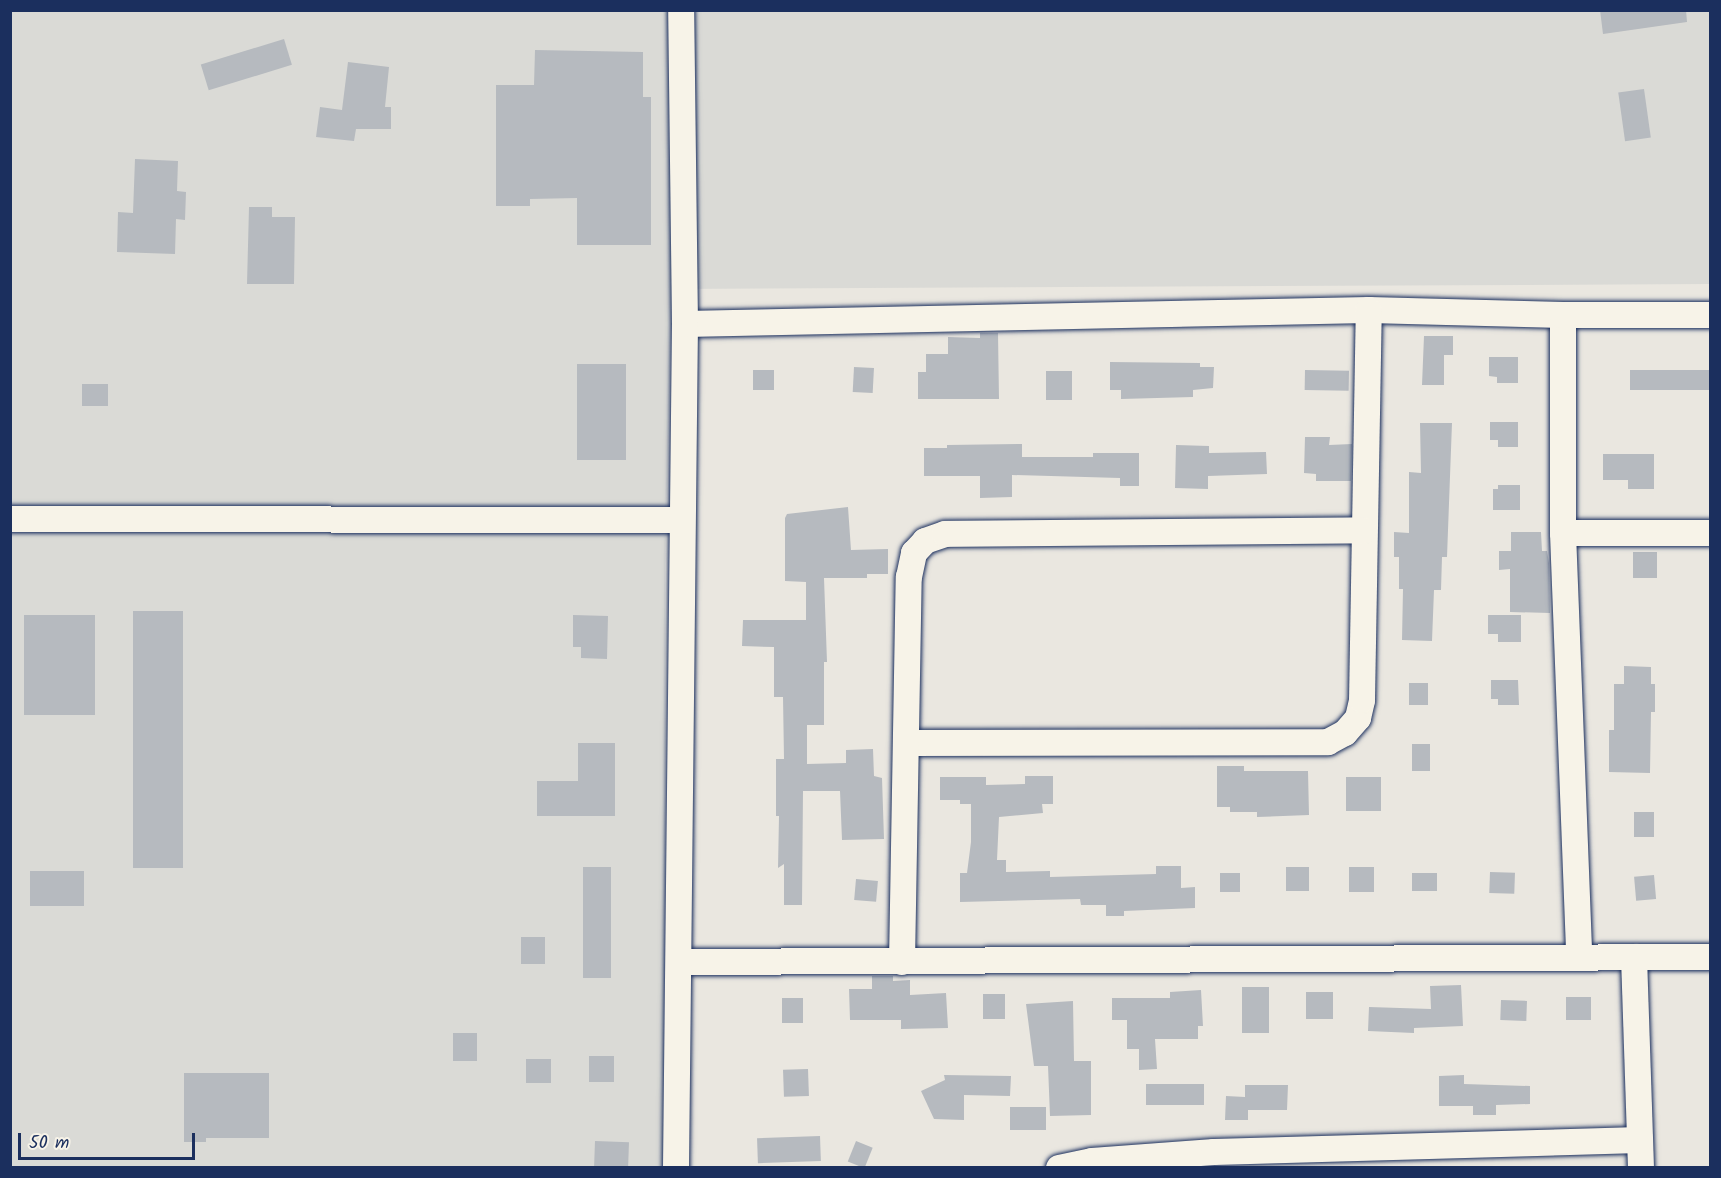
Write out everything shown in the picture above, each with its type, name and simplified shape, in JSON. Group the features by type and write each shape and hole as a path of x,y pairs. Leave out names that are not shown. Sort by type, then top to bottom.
{"street":[{"path":"676,1167 686,324 681,10"},
{"path":"686,324 1369,310 1563,315 1710,315"},
{"path":"906,743 1328,742 1344,733 1358,718 1362,700 1363,530 1369,310"},
{"path":"1563,315 1563,533 1578,956"},
{"path":"10,519 682,520"},
{"path":"902,962 909,577 914,553 925,541 945,534 1363,530"},
{"path":"1563,533 1710,533"},
{"path":"1634,957 1641,1167"},
{"path":"679,962 1710,957"},
{"path":"1059,1167 1092,1161 1214,1152 1417,1157 1640,1140"}],"shaded area":[{"path":"10,11 1710,11 1710,284 672,289 665,564 665,1167 11,1167"}],"building":[{"path":"1600,10 1686,10 1687,22 1603,34"},
{"path":"284,39 292,65 209,90 201,64"},
{"path":"535,50 643,52 643,97 651,97 651,245 577,245 577,198 530,199 530,206 496,206 496,85 534,85"},
{"path":"348,62 389,67 385,107 391,107 391,129 356,129 354,141 316,137 320,107 342,110"},
{"path":"1644,89 1651,138 1625,141 1618,93"},
{"path":"135,159 178,161 177,191 186,192 185,220 176,219 175,254 117,252 118,212 133,213"},
{"path":"249,207 272,207 272,217 295,217 294,284 247,284"},
{"path":"980,333 998,333 999,399 918,399 918,372 926,372 926,354 948,354 948,337 980,338"},
{"path":"1424,336 1453,336 1453,355 1444,355 1444,385 1422,385"},
{"path":"1489,357 1518,357 1518,383 1497,383 1497,377 1489,376"},
{"path":"1110,362 1200,363 1200,367 1214,367 1213,388 1193,390 1193,397 1121,399 1121,390 1110,390"},
{"path":"577,364 626,364 626,460 577,460"},
{"path":"854,367 874,368 873,393 853,392"},
{"path":"753,370 774,370 774,390 753,390"},
{"path":"1305,370 1349,371 1349,391 1305,390"},
{"path":"1630,370 1710,370 1710,390 1630,390"},
{"path":"1046,371 1072,371 1072,400 1046,400"},
{"path":"82,384 108,384 108,406 82,406"},
{"path":"1490,422 1518,422 1518,447 1498,447 1498,440 1490,440"},
{"path":"1420,423 1452,423 1447,557 1442,557 1441,590 1434,590 1432,641 1402,640 1403,589 1399,589 1399,557 1394,557 1394,532 1409,533 1409,472 1421,473"},
{"path":"1305,437 1330,437 1329,445 1352,444 1351,481 1316,481 1316,474 1304,473"},
{"path":"1022,444 1022,457 1093,457 1093,453 1139,453 1139,486 1120,486 1120,478 1012,475 1012,497 980,498 980,476 924,476 924,448 947,448 947,445"},
{"path":"1176,445 1209,446 1209,453 1266,452 1267,474 1208,476 1208,489 1175,488"},
{"path":"1603,454 1654,454 1654,489 1628,489 1628,480 1603,480"},
{"path":"1498,485 1520,485 1520,510 1493,510 1493,489 1498,489"},
{"path":"848,507 851,550 888,549 888,574 867,574 867,578 824,578 827,662 824,662 824,725 807,725 807,764 846,763 846,750 873,749 874,776 882,778 884,839 842,840 840,791 803,791 802,905 784,905 784,864 778,868 779,816 776,816 776,759 784,759 783,697 774,697 774,647 742,646 743,620 806,620 806,582 785,581 785,518 787,514"},
{"path":"1511,532 1541,532 1542,551 1547,551 1549,563 1550,613 1510,612 1510,569 1499,570 1499,551 1511,551"},
{"path":"1633,552 1657,552 1657,578 1633,578"},
{"path":"133,611 183,611 183,868 133,868"},
{"path":"24,615 95,615 95,715 24,715"},
{"path":"573,615 608,616 607,659 581,658 581,647 573,647"},
{"path":"1488,615 1521,615 1521,642 1498,642 1498,634 1488,634"},
{"path":"1624,666 1651,667 1651,684 1655,684 1655,712 1651,712 1650,773 1609,772 1609,730 1614,730 1614,684 1624,684"},
{"path":"1491,680 1518,680 1519,705 1498,705 1498,699 1491,699"},
{"path":"1409,683 1428,683 1428,705 1409,705"},
{"path":"578,743 615,743 615,816 537,816 537,781 578,781"},
{"path":"1412,744 1430,744 1430,771 1412,771"},
{"path":"1217,766 1244,766 1244,771 1308,771 1309,815 1257,817 1257,812 1230,812 1230,807 1217,807"},
{"path":"1025,776 1053,776 1053,804 1042,804 1043,813 999,817 997,860 1006,860 1006,872 1050,871 1050,877 1156,874 1156,866 1181,866 1181,888 1195,887 1195,908 1124,911 1124,916 1106,916 1106,905 1081,905 1080,899 960,902 960,873 967,873 971,842 971,804 960,804 960,800 940,800 940,777 986,777 986,785 1025,784"},
{"path":"1346,777 1381,777 1381,811 1346,811"},
{"path":"1634,812 1654,812 1654,837 1634,837"},
{"path":"583,867 611,867 611,978 583,978"},
{"path":"1286,867 1309,867 1309,891 1286,891"},
{"path":"1349,867 1374,867 1374,892 1349,892"},
{"path":"30,871 84,871 84,906 30,906"},
{"path":"1490,872 1515,873 1514,894 1489,893"},
{"path":"1220,873 1240,873 1240,892 1220,892"},
{"path":"1412,873 1437,873 1437,891 1412,891"},
{"path":"1654,875 1656,899 1636,901 1634,877"},
{"path":"856,879 878,881 876,902 854,900"},
{"path":"521,937 545,937 545,964 521,964"},
{"path":"872,976 893,976 893,981 910,980 910,995 946,993 948,1028 901,1029 901,1020 850,1020 849,989 872,989"},
{"path":"1461,985 1463,1026 1414,1028 1414,1033 1368,1031 1369,1007 1431,1009 1430,986"},
{"path":"1242,987 1269,987 1269,1033 1242,1033"},
{"path":"1201,990 1203,1026 1198,1026 1198,1039 1155,1039 1157,1069 1139,1070 1139,1049 1127,1049 1127,1020 1112,1020 1112,998 1170,998 1170,992"},
{"path":"1306,992 1333,992 1333,1019 1306,1019"},
{"path":"983,994 1005,994 1005,1019 983,1019"},
{"path":"1566,997 1591,997 1591,1020 1566,1020"},
{"path":"782,998 803,998 803,1023 782,1023"},
{"path":"1501,1000 1527,1001 1526,1021 1500,1020"},
{"path":"1073,1001 1074,1061 1091,1061 1091,1115 1050,1116 1048,1066 1034,1066 1026,1004"},
{"path":"453,1033 477,1033 477,1061 453,1061"},
{"path":"589,1056 614,1056 614,1082 589,1082"},
{"path":"526,1059 551,1059 551,1083 526,1083"},
{"path":"808,1069 809,1096 784,1097 783,1070"},
{"path":"184,1073 269,1073 269,1138 206,1138 206,1142 184,1142"},
{"path":"944,1075 1011,1076 1010,1096 964,1095 964,1120 934,1119 921,1091 945,1080"},
{"path":"1464,1075 1464,1084 1530,1086 1530,1104 1496,1105 1496,1115 1473,1115 1473,1106 1439,1106 1439,1076"},
{"path":"1146,1084 1204,1084 1204,1105 1146,1105"},
{"path":"1245,1085 1288,1085 1287,1110 1248,1110 1248,1120 1225,1120 1226,1096 1245,1097"},
{"path":"1010,1107 1046,1107 1046,1130 1010,1130"},
{"path":"820,1136 821,1161 758,1163 757,1138"},
{"path":"595,1141 629,1142 628,1168 594,1167"},
{"path":"856,1141 873,1148 865,1168 848,1161"}]}
